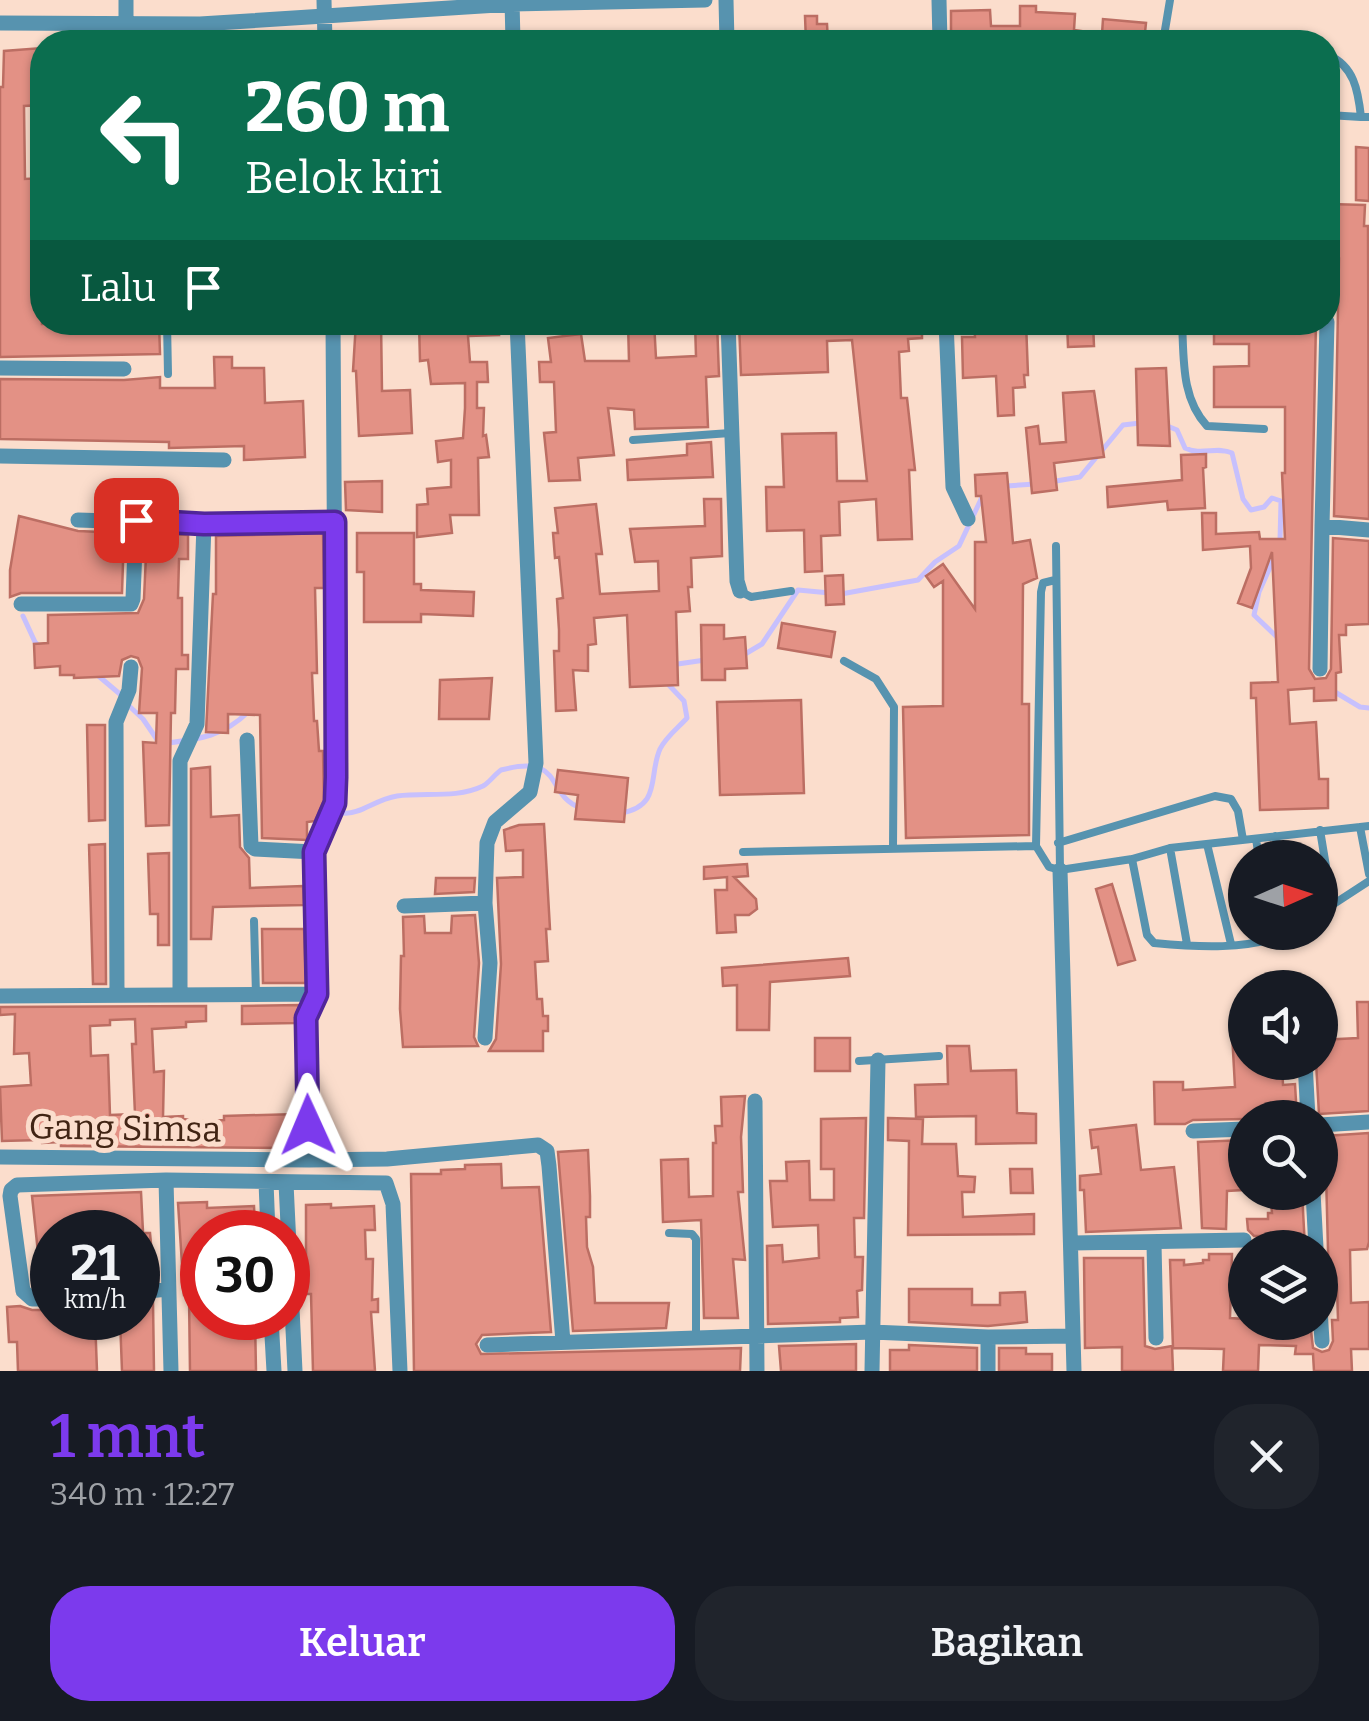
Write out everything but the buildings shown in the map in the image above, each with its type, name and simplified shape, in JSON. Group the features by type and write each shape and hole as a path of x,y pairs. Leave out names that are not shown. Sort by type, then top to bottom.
{"street":[{"path":"126,0 126,21"},
{"path":"0,24 200,24 324,8 705,0"},
{"path":"726,0 727,30"},
{"path":"939,0 940,30"},
{"path":"512,2 513,30"},
{"path":"200,24 200,30"},
{"path":"308,1160 306,1018 317,994 317,846 335,803 333,335"},
{"path":"485,1038 490,964 485,903 487,843 495,822 530,792 536,763 518,335"},
{"path":"728,335 740,591"},
{"path":"947,335 953,487 968,519"},
{"path":"1320,669 1327,335"},
{"path":"0,368 124,369"},
{"path":"0,456 224,460"},
{"path":"78,520 204,524 335,522"},
{"path":"21,604 130,604 134,598 136,520"},
{"path":"180,993 180,761 198,724 204,524"},
{"path":"1322,526 1369,530"},
{"path":"117,994 116,722 129,690 131,667"},
{"path":"247,740 251,846 317,846"},
{"path":"1060,870 1074,1371"},
{"path":"404,906 485,903"},
{"path":"0,996 317,994"},
{"path":"872,1371 878,1060"},
{"path":"756,1101 757,1371"},
{"path":"1338,1124 1369,1122"},
{"path":"1192,1131 1228,1130"},
{"name":"Gang Simsa","path":"0,1156 387,1159 538,1146 547,1151 563,1342"},
{"path":"166,1180 171,1371"},
{"path":"30,1297 18,1276 11,1190 17,1186 166,1180 386,1182 393,1204 400,1371"},
{"path":"266,1182 267,1210"},
{"path":"286,1183 295,1371"},
{"path":"1073,1244 1228,1241"},
{"path":"1154,1243 1156,1338"},
{"path":"160,1290 168,1289"},
{"path":"488,1345 872,1332 988,1338 1073,1336"},
{"path":"988,1338 988,1371"},
{"path":"273,1340 274,1371"}],"lane":[{"path":"1165,30 1170,0"},
{"path":"1340,63 1346,66 1358,91 1365,117 1340,116"},
{"path":"168,335 168,374"},
{"path":"1183,335 1186,387 1194,412 1206,426 1264,429"},
{"path":"633,440 730,433"},
{"path":"1056,546 1060,870"},
{"path":"1056,580 1043,584 1041,592 1036,846 1049,868 1060,870 1132,859 1170,848 1228,842"},
{"path":"740,591 751,597 791,591"},
{"path":"844,660 876,679 894,708 893,847"},
{"path":"1058,843 1215,796 1230,799 1238,812 1243,840 1364,826 1369,877 1338,899"},
{"path":"1320,830 1322,840"},
{"path":"1275,836 1276,840"},
{"path":"1207,844 1228,932"},
{"path":"743,852 1036,846"},
{"path":"1170,848 1187,944"},
{"path":"1132,859 1147,935 1154,943 1228,944"},
{"path":"254,921 256,994"},
{"path":"859,1060 940,1056"},
{"path":"668,1232 692,1234 696,1239 696,1338"}],"waterway":[{"path":"1050,482 1080,477 1123,425 1140,423"},
{"path":"1165,425 1177,430 1185,448 1232,453 1243,499 1251,510 1264,507 1272,498 1281,501 1280,541"},
{"path":"1006,486 1035,484"},
{"path":"841,594 918,580 935,562 959,546 983,495"},
{"path":"1275,556 1259,592 1254,615 1280,640"},
{"path":"740,657 762,644 798,590 830,593"},
{"path":"23,616 41,648"},
{"path":"671,665 705,660"},
{"path":"95,673 121,695"},
{"path":"621,813 643,804 648,797 660,749 687,718 684,701 665,681"},
{"path":"1330,689 1360,707 1369,708"},
{"path":"127,704 158,741"},
{"path":"167,743 211,735 248,712"},
{"path":"318,798 329,808 348,813 397,796 473,790 501,770 522,766 545,771 562,794 581,808"}],"route":[{"path":"136,520 204,524 335,522 335,803 314,852 317,994 306,1018 308,1125"}]}
